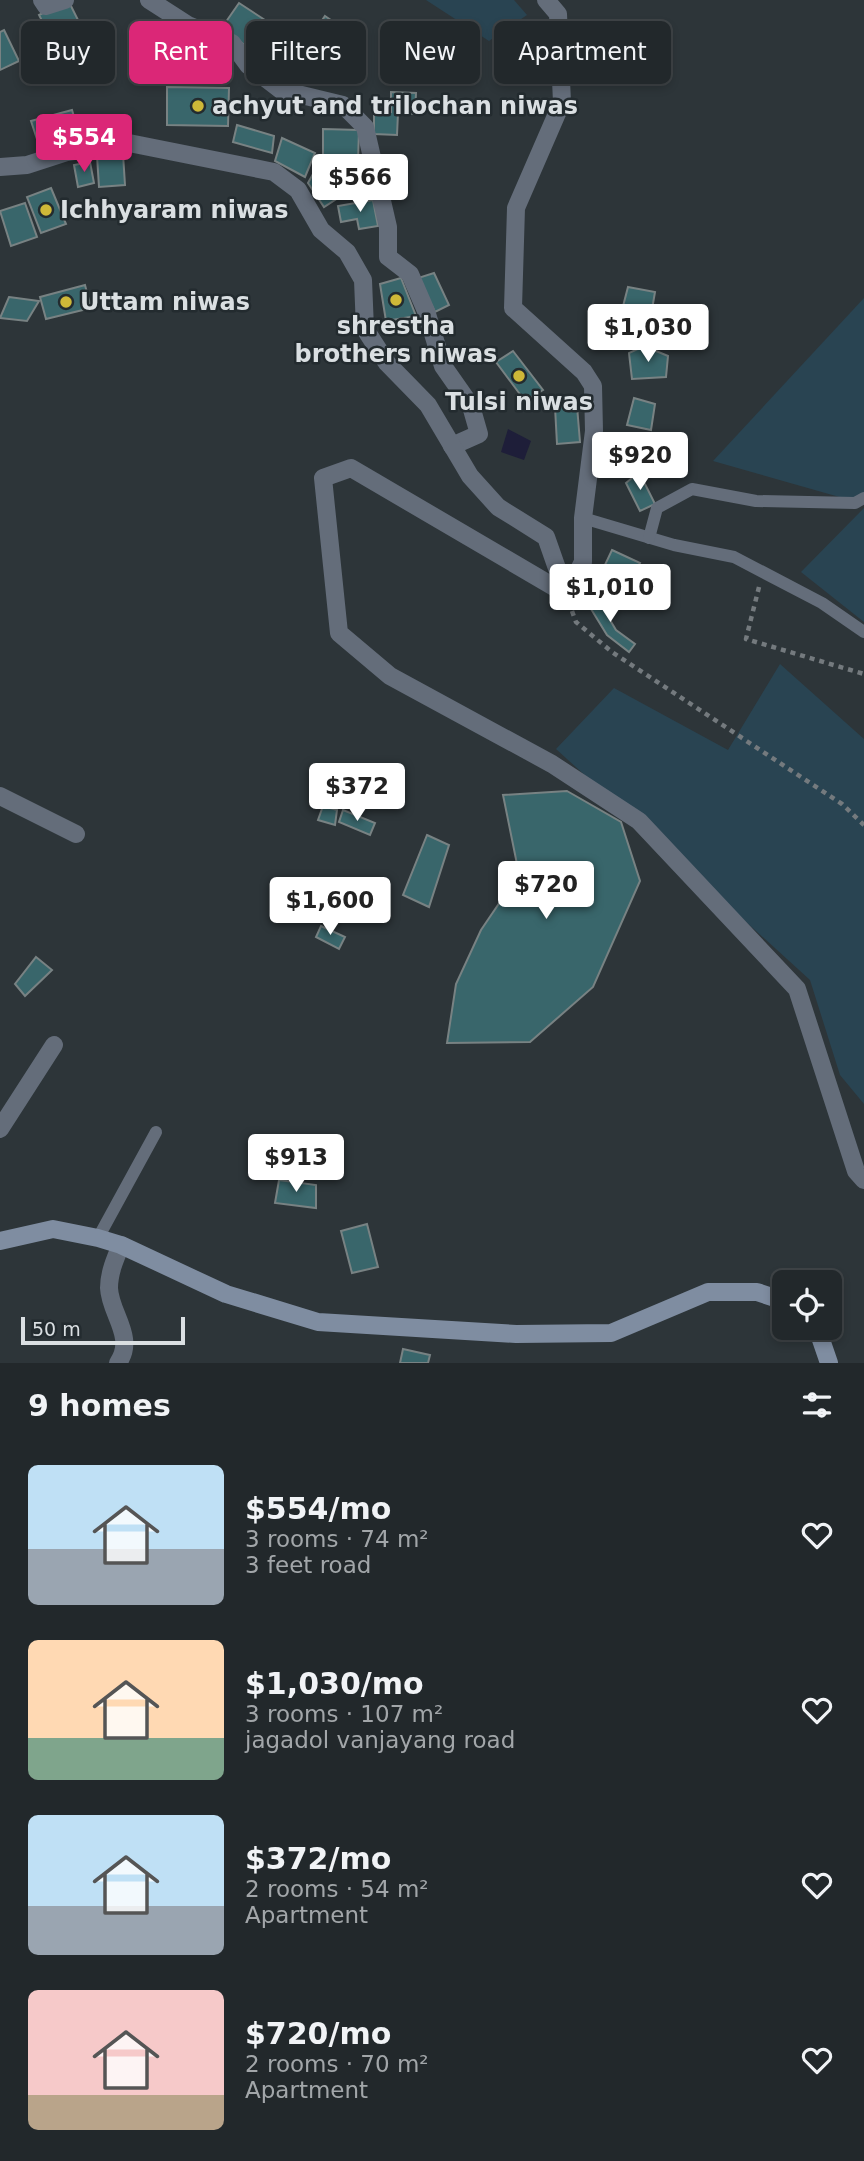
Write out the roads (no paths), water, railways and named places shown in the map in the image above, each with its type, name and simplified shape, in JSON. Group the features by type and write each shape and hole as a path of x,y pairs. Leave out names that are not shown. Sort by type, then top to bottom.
{"main road":[{"path":"0,1241 53,1228 98,1238 121,1245 226,1294 318,1322 516,1334 611,1333 708,1292 757,1292 772,1297"},
{"path":"821,1340 830,1363"}],"street":[{"path":"42,0 46,6 65,0"},
{"path":"149,0 188,25 232,44 248,65 281,90 342,105 365,127 388,227 388,257 410,274 426,311 443,366 471,405 477,425 479,434 452,446"},
{"path":"546,0 558,14 562,102 516,208 513,308 584,372 593,386 594,431 583,518 583,562 566,594"},
{"path":"0,167 27,165 67,152 129,143 274,172 298,190 321,230 347,251 363,280 365,328 387,363 428,405 470,476 498,507 546,537 566,594"},
{"path":"566,594 351,468 323,478 339,633 390,676 552,764 639,821 797,989 856,1171 864,1180"},
{"path":"0,796 76,834"},
{"path":"0,1129 54,1045"},
{"path":"118,1363 124,1349 124,1334 109,1290 111,1270 121,1245"}],"lane":[{"path":"649,538 657,508 692,489 755,501 855,503 864,498"},
{"path":"583,518 674,545 734,557 822,603 864,632"},
{"path":"98,1238 156,1132"}],"place":[{"name":"achyut and trilochan niwas","path":"198,106"},
{"name":"Ichhyaram niwas","path":"46,210"},
{"name":"shrestha brothers niwas","path":"396,300"},
{"name":"Uttam niwas","path":"66,302"},
{"name":"Tulsi niwas","path":"519,376"}]}
